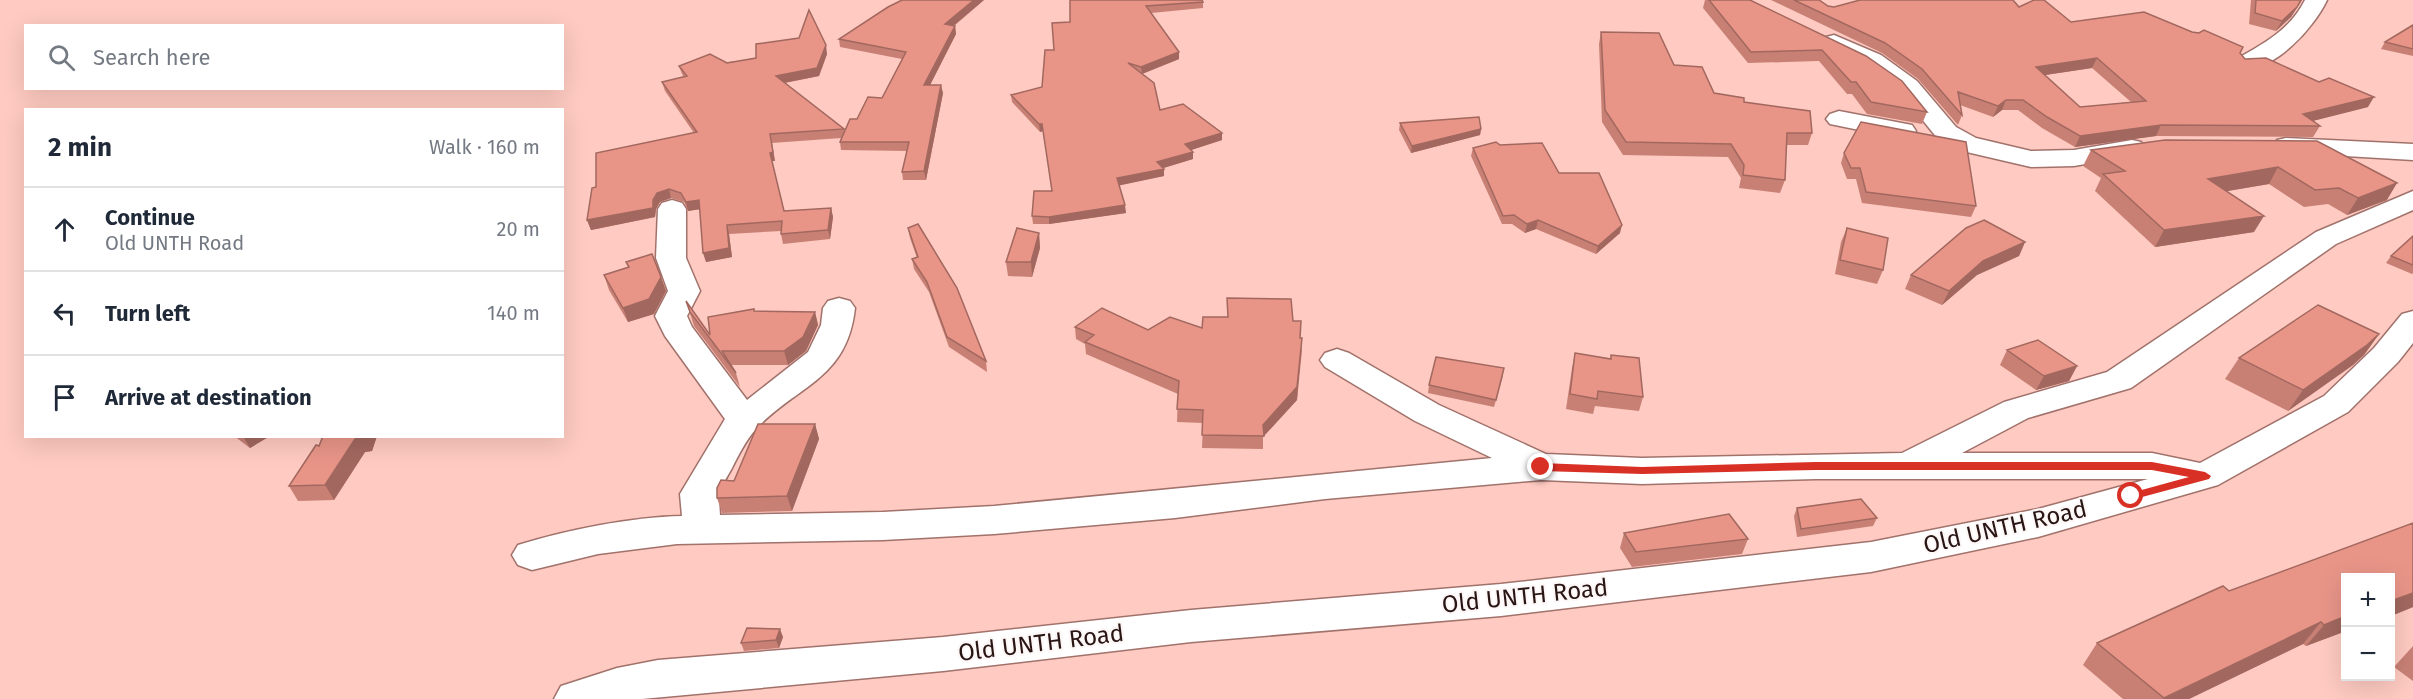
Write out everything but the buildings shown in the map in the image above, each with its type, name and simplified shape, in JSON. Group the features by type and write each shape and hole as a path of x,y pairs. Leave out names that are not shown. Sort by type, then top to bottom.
{"street":[{"path":"2249,62 2287,41 2310,15 2316,0"},
{"path":"1807,30 1863,56 1908,86 1947,133 1958,140"},
{"path":"1839,119 1958,140 2000,154 2031,159 2074,158 2156,146"},
{"path":"2267,146 2413,152"},
{"path":"1905,468 2016,410 2119,380 2326,238 2413,200"},
{"path":"672,209 671,258 684,291 671,316 683,338 727,399 745,419"},
{"path":"702,528 699,494 730,436 745,419 810,369 822,357 837,325 839,308"},
{"name":"Old UNTH Road","path":"576,699 618,686 658,678 943,654 1191,626 1501,600 1870,557 2038,523 2205,476 2336,404 2386,355 2413,321"},
{"path":"1336,360 1427,413 1541,467"},
{"path":"532,555 598,540 702,528 883,526 993,520 1175,504 1325,486 1541,467 1642,471 1816,466 1905,468 2152,466 2205,476"}],"route":[{"path":"1541,467 1642,471 1816,466 1905,468 2152,466 2205,476 2131,496"}]}
